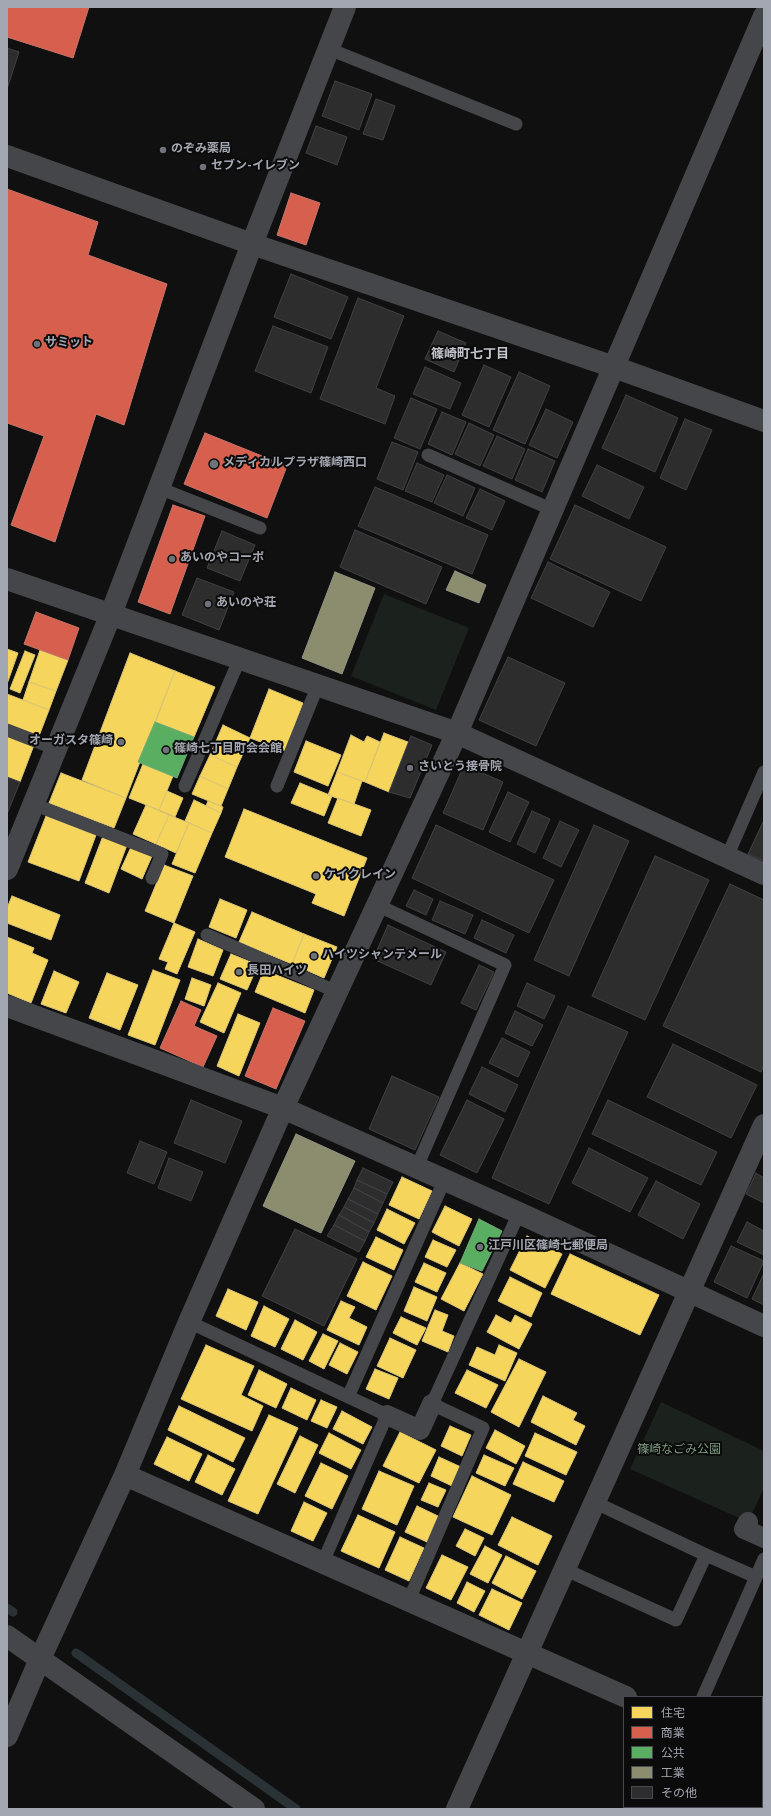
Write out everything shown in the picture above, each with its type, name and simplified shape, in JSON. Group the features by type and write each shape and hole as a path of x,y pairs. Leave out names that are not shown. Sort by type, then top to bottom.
{"street":[{"path":"7,869 111,614 252,244 345,7"},
{"path":"7,1736 40,1659 125,1475 189,1322 283,1108 457,733 764,16"},
{"path":"7,156 252,244 614,367 764,421"},
{"path":"7,579 457,733 764,874"},
{"path":"7,1006 283,1108 416,1169 519,1213 764,1326"},
{"path":"457,1809 764,1125"},
{"path":"387,1415 420,1430 432,1404"},
{"path":"125,1475 528,1652 624,1696"},
{"path":"748,1522 744,1529 764,1538"},
{"path":"7,1636 254,1809"}],"lane":[{"path":"329,48 516,124"},
{"path":"428,455 553,510"},
{"path":"160,488 260,528"},
{"path":"185,786 240,658"},
{"path":"277,786 318,685"},
{"path":"7,730 56,749"},
{"path":"726,857 764,772"},
{"path":"33,804 162,854 152,878"},
{"path":"377,905 505,965 416,1169"},
{"path":"207,935 337,992"},
{"path":"348,1397 444,1181"},
{"path":"409,1600 483,1428 432,1404 519,1213"},
{"path":"189,1322 387,1415 323,1562"},
{"path":"594,1502 756,1578"},
{"path":"564,1569 676,1620 706,1555"},
{"path":"703,1696 764,1559"}],"green space":[{"path":"384,594 469,628 436,710 351,676"},
{"name":"篠崎なごみ公園","path":"661,1402 764,1451 764,1488 748,1522 630,1469"}],"building: 住宅":[{"path":"7,649 18,653 7,684"},
{"path":"40,650 68,660 56,691 29,682"},
{"path":"25,651 35,655 20,693 10,689"},
{"name":"オーガスタ篠崎","path":"130,653 175,671 126,798 82,780"},
{"path":"175,671 215,687 194,737 155,722"},
{"path":"29,682 56,691 49,710 23,700"},
{"path":"269,689 303,703 285,751 250,738"},
{"path":"7,694 49,710 39,736 7,724"},
{"path":"223,725 250,738 237,767 210,755"},
{"path":"384,733 408,742 389,792 365,782"},
{"path":"7,735 34,745 20,782 7,777"},
{"path":"351,735 364,742 367,736 380,742 365,782 337,772"},
{"path":"306,741 341,755 328,786 294,772"},
{"path":"210,755 237,767 228,789 200,776"},
{"path":"143,764 173,776 159,810 129,798"},
{"path":"337,772 362,781 354,804 328,795"},
{"path":"61,773 126,798 114,828 49,803"},
{"path":"200,776 228,789 221,806 192,794"},
{"path":"300,783 332,796 324,816 291,803"},
{"path":"167,791 183,798 175,817 159,810"},
{"path":"338,798 371,810 361,836 328,823"},
{"path":"194,800 221,813 212,833 185,821"},
{"path":"208,801 223,807 221,813 206,806"},
{"path":"146,805 169,815 156,844 133,834"},
{"name":"ケイクレイン","path":"244,809 367,858 344,916 312,903 316,894 225,857"},
{"path":"169,815 189,823 176,853 156,844"},
{"path":"46,816 96,835 79,881 28,862"},
{"path":"189,823 212,833 195,873 172,864"},
{"path":"103,836 127,845 109,893 85,883"},
{"path":"131,847 152,856 142,879 121,869"},
{"path":"164,865 193,876 174,923 145,911"},
{"path":"12,896 60,915 51,940 7,923 7,908"},
{"path":"220,899 247,910 236,938 209,927"},
{"path":"252,912 304,934 292,964 239,942"},
{"path":"174,923 195,932 177,974 165,969 168,962 159,959"},
{"name":"ハイツシャンテメール","path":"304,934 337,947 324,978 292,964"},
{"path":"7,937 34,948 32,953 48,960 31,1003 7,993"},
{"path":"198,939 223,950 213,976 188,967"},
{"name":"長田ハイツ","path":"231,954 258,965 247,990 220,979"},
{"path":"153,970 180,980 155,1045 128,1035"},
{"path":"264,970 314,990 305,1013 255,992"},
{"path":"54,971 79,982 66,1013 41,1004"},
{"path":"107,973 138,985 120,1030 89,1018"},
{"path":"192,978 211,985 204,1006 185,999"},
{"path":"218,983 241,993 224,1033 200,1022"},
{"path":"238,1014 260,1023 239,1076 217,1066"},
{"path":"402,1177 432,1191 419,1219 389,1205"},
{"path":"445,1206 472,1219 459,1246 432,1232"},
{"path":"387,1209 415,1223 404,1244 377,1230"},
{"path":"527,1236 562,1254 545,1288 510,1270"},
{"path":"376,1237 403,1250 394,1270 366,1257"},
{"path":"433,1240 456,1250 447,1267 425,1257"},
{"path":"570,1254 659,1295 640,1335 551,1294"},
{"path":"363,1262 392,1276 376,1310 347,1296"},
{"path":"424,1263 446,1273 437,1292 415,1282"},
{"path":"460,1263 483,1274 464,1311 441,1299"},
{"path":"510,1277 542,1293 531,1317 498,1301"},
{"path":"414,1287 437,1297 427,1321 404,1311"},
{"path":"228,1289 258,1302 246,1330 216,1316"},
{"path":"341,1301 355,1307 349,1318 367,1327 359,1345 327,1330"},
{"path":"264,1306 289,1319 275,1347 251,1336"},
{"path":"435,1310 448,1315 442,1331 454,1336 448,1352 422,1341"},
{"path":"496,1315 511,1323 515,1315 532,1324 519,1349 487,1332"},
{"path":"401,1317 426,1328 417,1345 393,1333"},
{"path":"295,1320 317,1332 303,1360 281,1349"},
{"path":"323,1334 338,1341 324,1369 309,1361"},
{"path":"390,1338 416,1350 403,1378 377,1366"},
{"path":"340,1343 358,1352 347,1374 329,1365"},
{"path":"206,1345 254,1366 241,1395 263,1406 252,1431 181,1399"},
{"path":"499,1345 517,1353 505,1381 469,1365 477,1347 495,1355"},
{"path":"519,1359 546,1372 519,1427 491,1412"},
{"path":"375,1369 398,1378 389,1399 366,1389"},
{"path":"259,1370 287,1384 276,1408 248,1395"},
{"path":"467,1370 498,1385 486,1408 455,1393"},
{"path":"291,1388 316,1400 307,1420 282,1408"},
{"path":"543,1396 577,1413 573,1420 585,1426 576,1445 531,1422"},
{"path":"321,1400 337,1407 327,1428 311,1421"},
{"path":"179,1406 245,1438 233,1462 168,1430"},
{"path":"342,1411 372,1427 363,1444 333,1429"},
{"path":"269,1415 298,1428 258,1514 228,1501"},
{"path":"450,1426 471,1435 462,1456 441,1446"},
{"path":"495,1430 525,1446 516,1464 486,1448"},
{"path":"400,1432 436,1450 419,1483 383,1466"},
{"path":"329,1433 361,1450 351,1469 319,1453"},
{"path":"535,1433 577,1452 566,1475 525,1456"},
{"path":"300,1436 318,1445 295,1493 277,1484"},
{"path":"167,1437 202,1454 189,1481 154,1464"},
{"path":"208,1455 235,1469 222,1495 195,1482"},
{"path":"484,1455 514,1468 505,1486 476,1473"},
{"path":"439,1457 461,1467 452,1486 431,1476"},
{"path":"523,1462 564,1481 554,1502 513,1484"},
{"path":"321,1463 348,1476 332,1509 305,1496"},
{"path":"379,1471 414,1486 397,1525 362,1509"},
{"path":"472,1476 511,1495 492,1535 453,1517"},
{"path":"429,1483 446,1490 438,1507 421,1500"},
{"path":"304,1502 327,1513 313,1541 291,1531"},
{"path":"417,1506 438,1516 427,1542 405,1532"},
{"path":"358,1515 395,1532 379,1568 341,1551"},
{"path":"512,1517 552,1536 538,1565 498,1545"},
{"path":"465,1529 484,1538 475,1556 456,1546"},
{"path":"400,1537 424,1548 409,1581 385,1570"},
{"path":"485,1546 502,1555 488,1583 470,1574"},
{"path":"442,1555 468,1567 451,1600 426,1588"},
{"path":"506,1556 536,1571 522,1599 492,1583"},
{"path":"467,1582 485,1591 474,1612 457,1603"},
{"path":"492,1589 522,1603 509,1630 479,1615"}],"building: 商業":[{"path":"7,7 89,7 73,58 7,37"},
{"path":"7,189 98,222 88,255 167,284 124,425 96,414 55,542 11,525 44,436 7,423"},
{"path":"291,193 320,203 306,245 277,235"},
{"path":"205,433 287,466 267,518 184,484"},
{"name":"あいのやコーポ","path":"173,505 205,516 170,614 138,602"},
{"path":"36,612 79,628 68,660 24,644"},
{"path":"181,1001 201,1010 194,1026 217,1036 203,1067 160,1048"},
{"path":"273,1008 305,1021 276,1089 245,1076"}],"building: 公共":[{"name":"篠崎七丁目町会会館","path":"155,722 194,737 177,778 138,762"},
{"name":"江戸川区篠崎七郵便局","path":"479,1219 502,1231 482,1271 460,1263"}],"building: 工業":[{"path":"455,571 486,585 479,603 446,590"},
{"path":"335,572 375,588 342,674 302,658"},
{"path":"296,1134 355,1161 321,1233 263,1206"}],"building: その他":[{"path":"7,48 19,52 7,89"},
{"path":"335,81 372,94 359,130 322,116"},
{"path":"376,99 395,106 383,140 363,134"},
{"path":"316,126 347,137 337,165 306,153"},
{"path":"291,274 348,297 331,339 274,317"},
{"path":"358,298 404,316 376,388 395,396 385,424 320,399"},
{"path":"273,326 328,347 311,393 255,371"},
{"path":"438,331 466,343 454,372 425,359"},
{"path":"484,365 511,377 489,427 462,415"},
{"path":"425,367 461,383 450,409 413,394"},
{"path":"519,372 550,386 525,444 493,430"},
{"path":"626,395 678,418 655,472 602,448"},
{"path":"411,398 437,409 420,449 394,438"},
{"path":"546,409 573,422 557,458 529,445"},
{"path":"442,412 466,422 452,455 428,444"},
{"path":"685,419 712,430 686,490 660,478"},
{"path":"469,423 494,435 480,466 455,454"},
{"path":"497,436 525,449 512,479 483,466"},
{"path":"392,442 418,452 403,490 377,479"},
{"path":"528,449 555,461 542,492 515,480"},
{"path":"417,463 444,475 432,502 405,491"},
{"path":"597,465 644,487 629,519 582,496"},
{"path":"447,475 475,488 463,516 434,503"},
{"path":"375,487 488,535 472,574 358,526"},
{"path":"480,489 505,501 492,530 466,518"},
{"path":"575,505 666,547 641,601 550,559"},
{"path":"355,530 442,567 426,604 340,567"},
{"path":"222,531 255,545 240,581 207,568"},
{"path":"548,562 610,592 593,627 531,598"},
{"name":"あいのや荘","path":"197,578 234,592 219,630 182,615"},
{"path":"508,657 565,683 536,746 479,720"},
{"name":"さいとう接骨院","path":"411,736 432,745 410,798 389,792"},
{"path":"464,765 503,782 483,830 443,813"},
{"path":"7,777 20,782 7,814"},
{"path":"508,792 529,802 510,842 489,832"},
{"path":"532,811 550,819 535,853 517,844"},
{"path":"764,820 764,861 748,854"},
{"path":"560,821 579,830 561,867 543,858"},
{"path":"436,825 554,880 529,933 412,878"},
{"path":"594,825 629,841 569,976 534,960"},
{"path":"655,856 709,880 645,1020 592,996"},
{"path":"730,884 764,900 764,1065 761,1072 663,1026"},
{"path":"414,890 433,899 426,915 406,906"},
{"path":"440,901 473,915 465,934 432,920"},
{"path":"482,920 514,935 506,953 474,938"},
{"path":"388,925 446,952 431,985 373,959"},
{"path":"479,965 494,972 476,1010 461,1003"},
{"path":"527,983 555,996 544,1019 517,1006"},
{"path":"568,1006 628,1032 549,1204 492,1178"},
{"path":"515,1011 543,1025 532,1046 505,1033"},
{"path":"502,1038 530,1052 518,1077 489,1063"},
{"path":"673,1044 757,1085 731,1138 647,1097"},
{"path":"482,1067 518,1085 505,1112 469,1094"},
{"path":"392,1076 439,1097 415,1150 369,1129"},
{"path":"191,1100 242,1121 225,1163 174,1143"},
{"path":"467,1100 504,1119 477,1173 440,1155"},
{"path":"608,1100 717,1152 701,1185 592,1134"},
{"path":"140,1141 167,1152 154,1184 127,1173"},
{"path":"589,1148 648,1178 630,1212 572,1183"},
{"path":"169,1158 203,1172 191,1201 158,1188"},
{"path":"363,1168 393,1182 387,1194 357,1180"},
{"path":"756,1173 764,1178 764,1203 746,1194"},
{"path":"357,1180 387,1194 383,1203 354,1188"},
{"path":"656,1181 700,1204 683,1239 638,1215"},
{"path":"354,1188 383,1203 378,1214 348,1199"},
{"path":"348,1199 378,1214 374,1223 344,1207"},
{"path":"344,1207 374,1223 369,1232 339,1215"},
{"path":"339,1215 369,1232 365,1241 334,1225"},
{"path":"747,1222 764,1231 764,1255 737,1242"},
{"path":"334,1225 365,1241 359,1252 327,1236"},
{"path":"295,1229 357,1259 324,1326 262,1296"},
{"path":"731,1246 764,1261 747,1298 714,1282"},
{"path":"764,1273 764,1305 752,1299"}],"waterway":[{"path":"7,1608 13,1612"},
{"path":"76,1653 296,1809"}],"place":[{"name":"のぞみ薬局","path":"163,150"},
{"name":"セブン-イレブン","path":"203,167"},
{"name":"サミット","path":"37,344"},
{"name":"メディカルプラザ篠崎西口","path":"214,464"},
{"name":"あいのやコーポ","path":"172,559"},
{"name":"あいのや荘","path":"208,604"},
{"name":"オーガスタ篠崎","path":"121,742"},
{"name":"篠崎七丁目町会会館","path":"166,750"},
{"name":"さいとう接骨院","path":"410,768"},
{"name":"ケイクレイン","path":"316,876"},
{"name":"ハイツシャンテメール","path":"314,956"},
{"name":"長田ハイツ","path":"239,972"},
{"name":"江戸川区篠崎七郵便局","path":"480,1247"}],"district":[{"name":"篠崎町七丁目","path":"470,355"}]}
